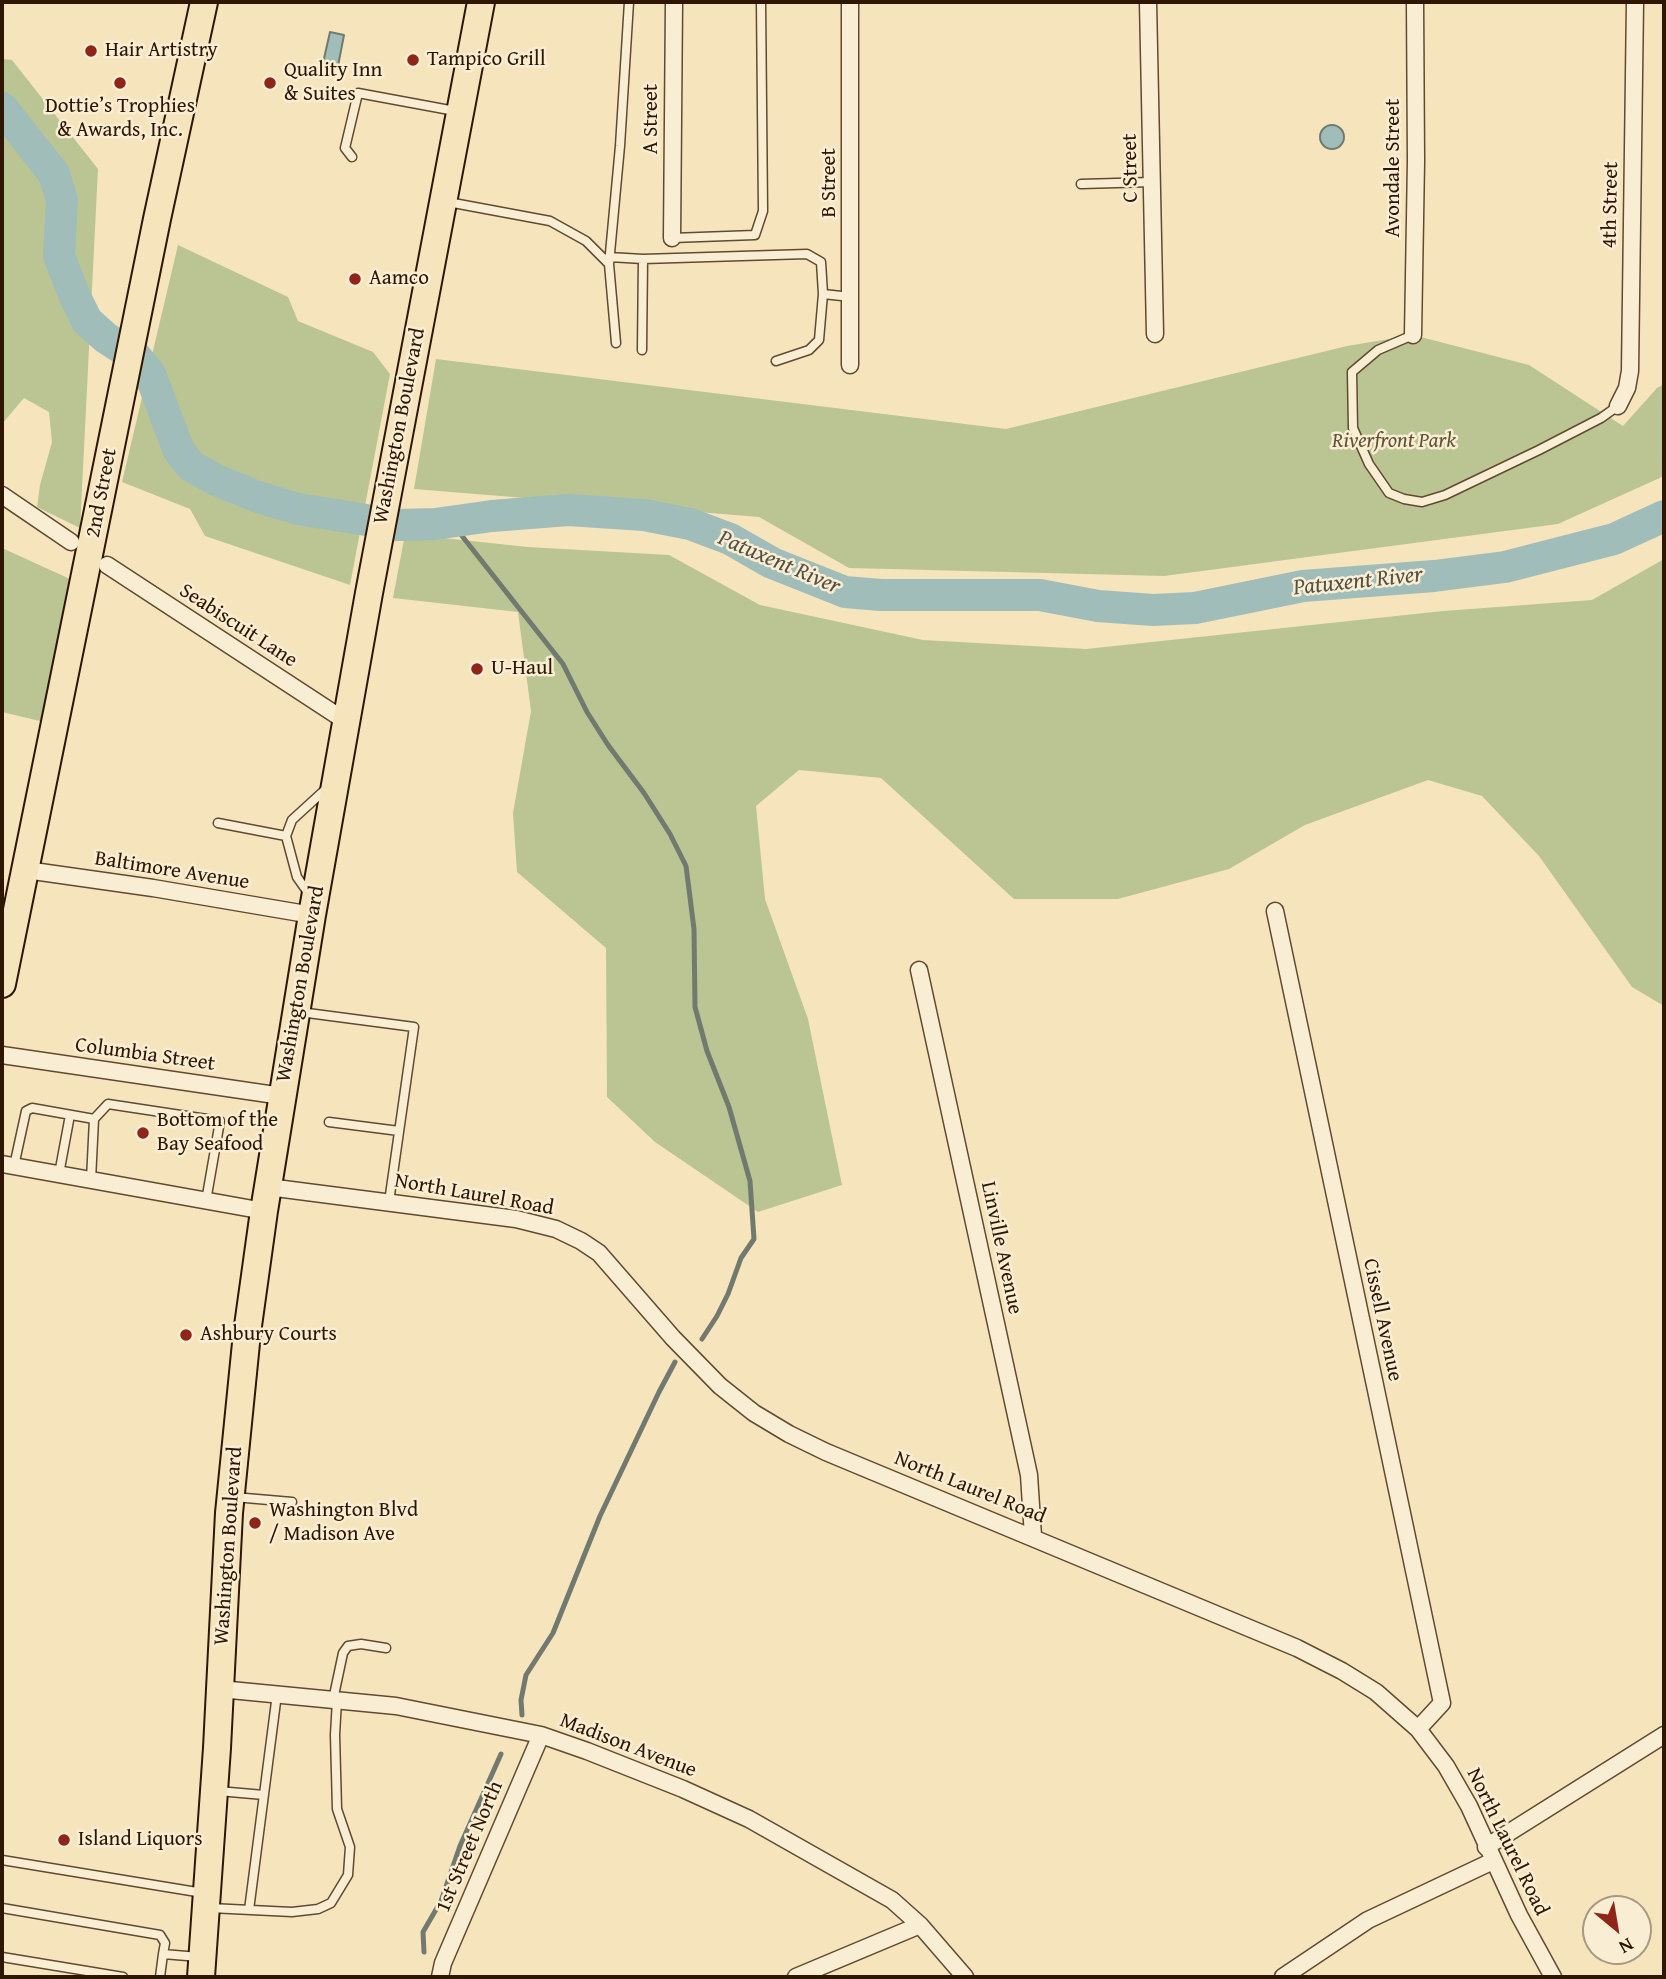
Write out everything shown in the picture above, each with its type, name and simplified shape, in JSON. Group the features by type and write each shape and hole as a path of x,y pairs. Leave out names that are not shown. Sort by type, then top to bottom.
{"main road":[{"name":"2nd Street","path":"2,984 157,219 204,2"},
{"name":"Washington Boulevard","path":"202,1967 231,1497 247,1333 282,1096 314,909 398,434 461,113 478,3"}],"street":[{"name":"A Street","path":"672,237 674,2"},
{"name":"B Street","path":"850,2 850,365"},
{"name":"C Street","path":"1148,2 1155,334"},
{"name":"Avondale Street","path":"1413,335 1415,2"},
{"name":"4th Street","path":"1618,406 1627,388 1630,359 1635,2"},
{"path":"2,495 71,542"},
{"name":"Seabiscuit Lane","path":"107,565 347,722"},
{"name":"Baltimore Avenue","path":"26,870 314,909"},
{"name":"Cissell Avenue","path":"1275,911 1442,1703 1418,1729"},
{"name":"Linville Avenue","path":"919,970 1029,1475 1033,1536"},
{"name":"Columbia Street","path":"2,1055 282,1096"},
{"name":"North Laurel Road","path":"8,1165 206,1201 266,1199 389,1202 516,1219 556,1229 581,1241 599,1253 673,1338 720,1386 754,1413 826,1452 1297,1648 1376,1692 1418,1729 1446,1766 1469,1806 1489,1854 1553,1977"},
{"name":"Madison Avenue","path":"220,1689 396,1706 541,1735 683,1789 749,1819 892,1900 920,1925 965,1977"},
{"name":"1st Street North","path":"440,1977 443,1963 541,1735"},
{"path":"1283,1977 1368,1920 1489,1854 1664,1735"},
{"path":"796,1977 920,1925"}],"lane":[{"path":"616,343 609,260 620,146 629,2"},
{"path":"672,237 755,235 763,211 761,2"},
{"path":"352,157 345,148 358,93 461,113"},
{"path":"1081,184 1152,182"},
{"path":"445,201 550,221 586,241 609,260 807,254 821,262 823,294 819,341 808,350 776,361"},
{"path":"642,350 643,259"},
{"path":"823,294 851,298"},
{"path":"1413,335 1378,350 1352,372 1353,428 1368,464 1389,493 1404,499 1422,502 1445,495 1539,450 1601,418 1618,406"},
{"path":"314,909 297,877 286,836 292,820 337,778"},
{"path":"218,823 286,836"},
{"path":"297,1011 414,1027 389,1202"},
{"path":"8,1165 26,1111 32,1108 94,1119 107,1104 220,1121 206,1201"},
{"path":"60,1174 70,1115"},
{"path":"91,1180 94,1119"},
{"path":"329,1122 399,1131"},
{"path":"231,1497 292,1502"},
{"path":"2,1860 249,1910 292,1912 318,1909 331,1903 348,1875 350,1847 337,1809 335,1700 343,1653 348,1646 361,1644 386,1648"},
{"path":"249,1910 277,1694"},
{"path":"214,1790 264,1795"},
{"path":"2,1908 160,1935 165,1942 160,1977"},
{"path":"163,1954 202,1967"},
{"path":"2,1957 123,1977"}],"green space":[{"path":"2,59 12,60 98,169 80,528 37,507 52,442 49,412 24,398 2,424"},
{"path":"178,245 288,297 298,321 373,352 390,374 350,585 205,536 190,509 122,482"},
{"name":"Riverfront Park","path":"1413,335 1529,365 1623,426 1657,388 1664,384 1664,476 1558,524 1164,576 849,568 759,517 414,489 436,359 1006,429 1347,346"},
{"path":"405,534 528,547 669,555 760,605 923,640 1086,649 1443,611 1592,600 1664,559 1664,1006 1632,987 1539,856 1482,796 1428,780 1305,825 1229,869 1118,899 1014,899 881,778 799,770 756,806 765,899 808,1019 842,1185 758,1212 655,1142 607,1097 606,948 517,872 513,813 531,711 518,612 393,598"},
{"path":"2,548 70,579 44,722 2,712"}],"water":[{"path":"330,32 344,35 338,66 323,63"},
{"path":"1332,125 1340,129 1344,137 1340,145 1332,149 1324,145 1320,137 1324,129"}],"waterway":[{"name":"Patuxent River","path":"2,108 54,174 62,200 59,256 87,321 106,338 137,358 150,374 179,451 191,466 216,480 298,509 397,525 435,524 568,510 644,515 690,524 730,539 772,563 845,592 881,595 1040,595 1098,606 1153,610 1195,608 1303,586 1434,576 1505,567 1614,539 1664,516"},
{"path":"451,522 563,664 587,712 644,793 686,866 694,929 695,1007 707,1051 729,1107 750,1181 754,1239 741,1258 728,1294 702,1339"},
{"path":"522,1715 521,1700 526,1675 553,1633 600,1516 675,1362"},
{"path":"424,1952 423,1932 441,1901 460,1846 501,1754"}],"place":[{"name":"Hair Artistry","path":"91,51"},
{"name":"Tampico Grill","path":"413,60"},
{"name":"Dottie’s Trophies & Awards, Inc.","path":"120,83"},
{"name":"Quality Inn & Suites","path":"270,83"},
{"name":"Aamco","path":"355,279"},
{"name":"U-Haul","path":"477,669"},
{"name":"Bottom of the Bay Seafood","path":"143,1133"},
{"name":"Ashbury Courts","path":"186,1335"},
{"name":"Washington Blvd / Madison Ave","path":"255,1523"},
{"name":"Island Liquors","path":"64,1840"}]}
